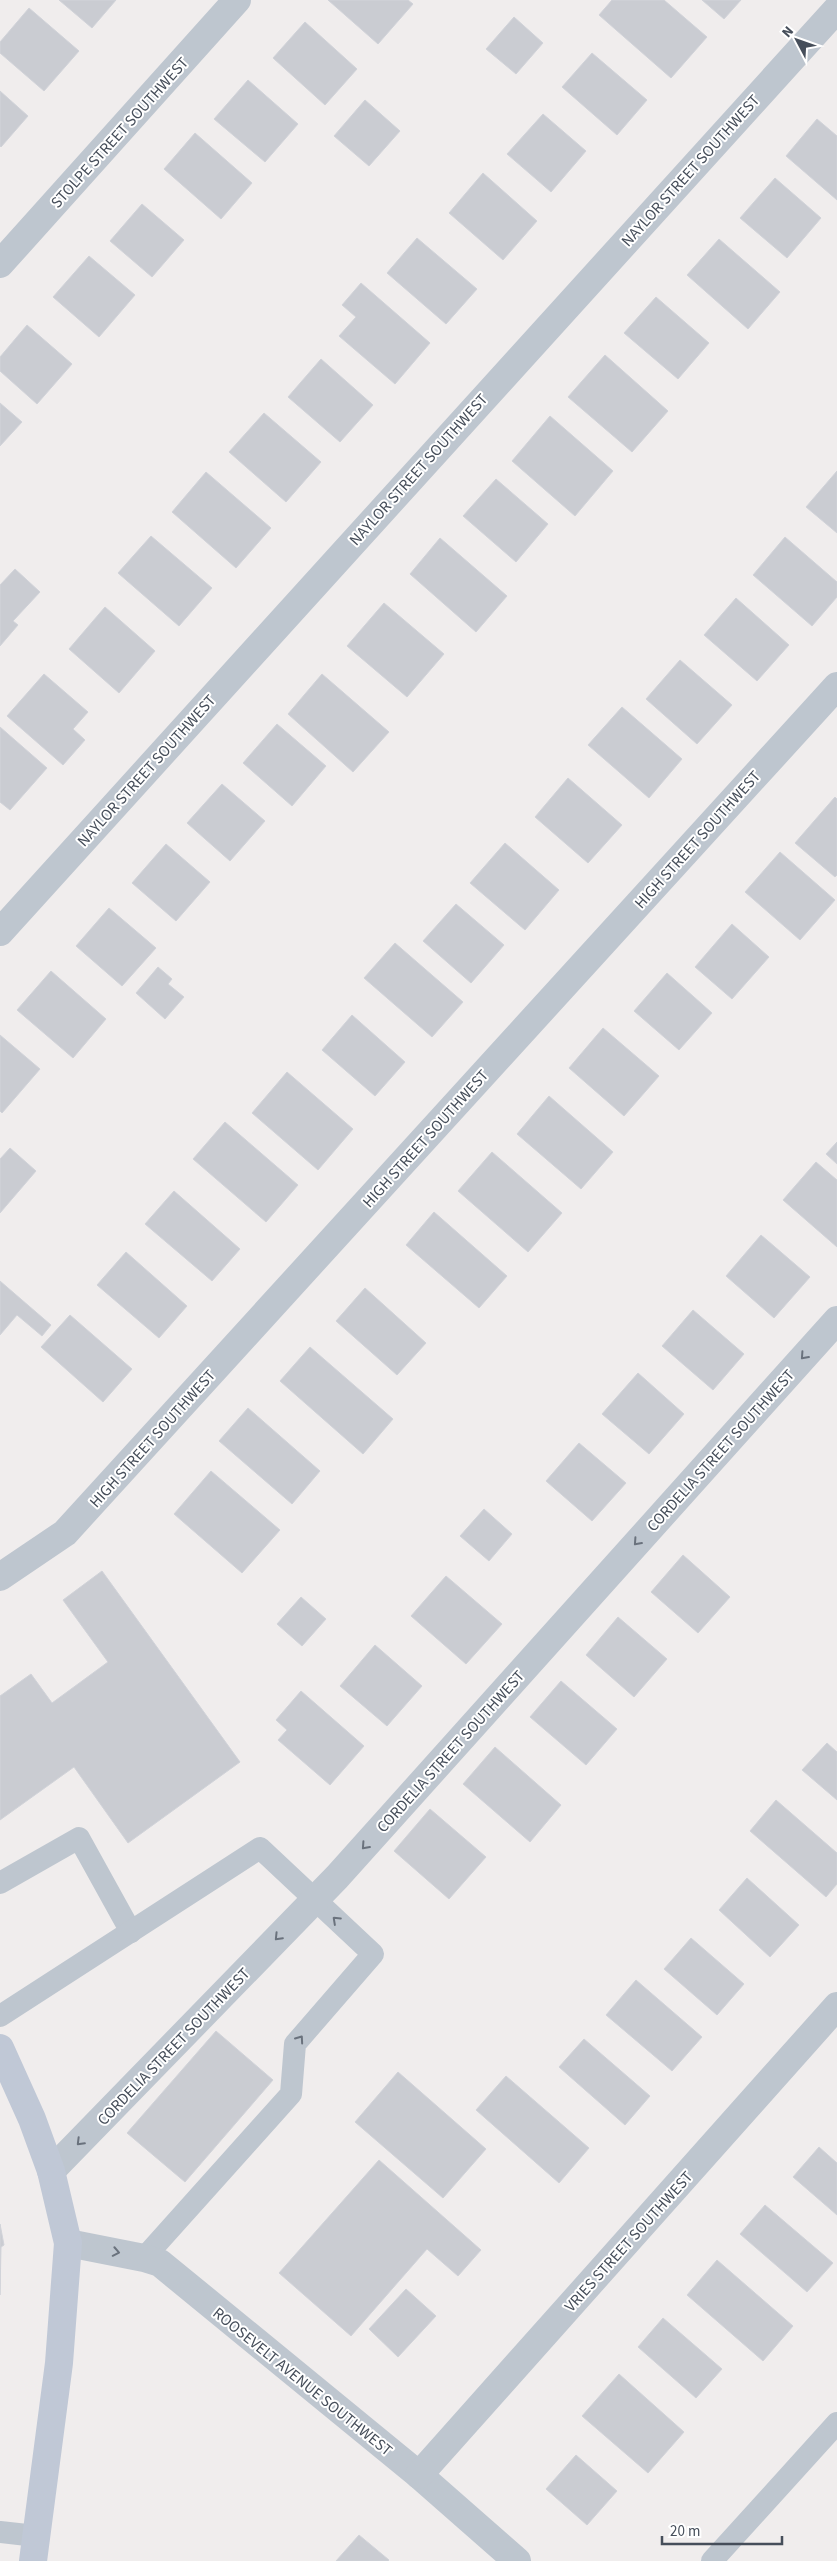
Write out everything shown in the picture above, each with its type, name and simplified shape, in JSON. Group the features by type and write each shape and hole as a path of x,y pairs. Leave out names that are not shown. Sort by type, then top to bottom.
{"main road":[{"path":"0,2048 32,2119 51,2172 68,2242 59,2363 35,2548"}],"street":[{"name":"STOLPE STREET SOUTHWEST","path":"0,264 237,0"},
{"name":"NAYLOR STREET SOUTHWEST","path":"0,932 837,9"},
{"name":"HIGH STREET SOUTHWEST","path":"0,1577 65,1533 837,686"},
{"name":"CORDELIA STREET SOUTHWEST","path":"51,2172 315,1900 837,1320"},
{"name":"VRIES STREET SOUTHWEST","path":"418,2475 837,2006"},
{"name":"ROOSEVELT AVENUE SOUTHWEST","path":"68,2242 160,2263 418,2475 517,2561"}],"lane":[{"path":"0,1883 79,1838 131,1932"},
{"path":"0,2016 260,1848 373,1954 295,2044 291,2094 144,2258"},
{"path":"712,2561 837,2423"},
{"path":"0,2532 35,2548"}],"building":[{"path":"59,0 116,0 92,28"},
{"path":"328,0 408,0 413,4 378,44"},
{"path":"612,0 664,0 707,37 671,78 599,15"},
{"path":"702,0 741,0 724,19"},
{"path":"29,8 79,51 44,91 0,53 0,42"},
{"path":"514,17 543,43 516,74 486,49"},
{"path":"305,22 357,69 325,105 273,58"},
{"path":"592,53 647,100 617,135 562,87"},
{"path":"248,80 298,124 265,162 214,119"},
{"path":"0,91 28,116 1,147 0,146"},
{"path":"365,100 400,131 369,166 334,136"},
{"path":"543,114 586,151 551,192 507,154"},
{"path":"817,119 837,136 837,200 786,156"},
{"path":"195,133 252,183 221,219 164,169"},
{"path":"483,173 537,221 503,260 449,213"},
{"path":"775,178 821,218 787,258 740,218"},
{"path":"142,204 184,240 152,277 110,241"},
{"path":"417,238 477,289 446,324 387,273"},
{"path":"719,239 780,292 748,329 687,275"},
{"path":"89,256 135,295 99,337 53,297"},
{"path":"361,283 430,343 395,384 339,336 356,317 342,305"},
{"path":"656,297 709,343 678,379 624,333"},
{"path":"27,325 72,364 37,404 0,371 0,357"},
{"path":"605,355 668,411 632,452 568,397"},
{"path":"321,359 373,405 340,442 288,397"},
{"path":"0,403 22,422 0,446"},
{"path":"264,413 321,462 286,502 229,452"},
{"path":"550,416 613,471 575,516 512,461"},
{"path":"837,471 837,533 806,507"},
{"path":"206,472 271,528 236,568 172,512"},
{"path":"496,479 548,524 516,562 463,516"},
{"path":"151,536 212,588 179,626 118,573"},
{"path":"785,537 837,582 837,597 812,626 753,575"},
{"path":"440,538 507,596 476,632 410,574"},
{"path":"15,569 40,592 13,621 18,625 0,646 0,585"},
{"path":"736,598 789,645 757,681 704,635"},
{"path":"384,603 444,654 407,697 347,646"},
{"path":"105,607 155,651 119,693 69,649"},
{"path":"680,660 732,705 697,744 646,699"},
{"path":"44,674 88,712 73,729 85,740 63,765 7,716"},
{"path":"322,674 389,732 353,772 288,714"},
{"path":"622,707 682,759 649,798 588,745"},
{"path":"277,724 326,766 292,806 243,763"},
{"path":"0,727 47,768 10,810 0,802"},
{"path":"568,778 622,825 588,863 535,817"},
{"path":"222,784 265,821 230,861 187,823"},
{"path":"835,797 837,799 837,875 835,877 795,843"},
{"path":"505,843 559,890 525,930 470,883"},
{"path":"166,844 210,882 176,921 132,883"},
{"path":"780,852 835,900 800,940 745,892"},
{"path":"456,904 504,945 471,983 423,941"},
{"path":"109,908 156,948 122,986 76,946"},
{"path":"732,924 769,957 732,999 695,967"},
{"path":"395,943 463,1002 432,1037 364,978"},
{"path":"158,967 172,979 168,984 184,997 165,1019 136,993"},
{"path":"51,971 106,1019 73,1058 17,1010"},
{"path":"667,973 712,1013 679,1050 634,1011"},
{"path":"352,1015 405,1062 375,1096 322,1050"},
{"path":"603,1028 659,1076 624,1116 569,1068"},
{"path":"0,1035 40,1069 2,1113 0,1111"},
{"path":"287,1072 353,1129 318,1170 252,1113"},
{"path":"549,1096 613,1152 581,1189 517,1134"},
{"path":"225,1122 298,1185 266,1222 193,1159"},
{"path":"837,1142 837,1164 826,1154"},
{"path":"10,1148 36,1171 0,1213 0,1159"},
{"path":"492,1152 562,1213 528,1252 458,1191"},
{"path":"816,1162 837,1180 837,1247 783,1200"},
{"path":"174,1191 240,1249 212,1281 145,1224"},
{"path":"434,1212 507,1276 479,1308 406,1245"},
{"path":"761,1235 810,1277 774,1318 726,1276"},
{"path":"126,1252 187,1306 159,1338 97,1285"},
{"path":"0,1281 51,1325 42,1336 17,1315 0,1335"},
{"path":"365,1288 426,1343 397,1375 336,1321"},
{"path":"693,1310 744,1354 713,1390 662,1346"},
{"path":"70,1315 132,1369 103,1402 41,1347"},
{"path":"310,1347 393,1419 363,1454 280,1381"},
{"path":"638,1373 684,1414 649,1454 602,1414"},
{"path":"248,1408 320,1471 292,1504 219,1441"},
{"path":"579,1443 626,1483 592,1521 546,1481"},
{"path":"211,1471 280,1530 242,1573 174,1514"},
{"path":"484,1509 512,1534 489,1561 460,1536"},
{"path":"683,1555 730,1597 698,1633 651,1592"},
{"path":"102,1571 240,1762 128,1843 74,1767 0,1820 0,1696 31,1674 52,1703 108,1662 63,1600"},
{"path":"446,1576 502,1624 466,1664 411,1616"},
{"path":"301,1597 326,1619 302,1646 277,1624"},
{"path":"618,1617 667,1659 634,1697 586,1655"},
{"path":"375,1645 422,1686 387,1726 340,1686"},
{"path":"561,1681 617,1729 586,1765 530,1717"},
{"path":"301,1691 364,1746 330,1785 278,1740 287,1730 276,1720"},
{"path":"827,1743 837,1752 837,1800 802,1770"},
{"path":"495,1747 561,1805 530,1842 463,1784"},
{"path":"776,1800 837,1853 837,1884 826,1897 750,1831"},
{"path":"430,1809 486,1857 449,1899 394,1851"},
{"path":"747,1878 799,1925 770,1957 719,1910"},
{"path":"691,1938 744,1984 717,2015 664,1969"},
{"path":"636,1980 702,2037 672,2071 606,2015"},
{"path":"216,2031 273,2080 185,2182 127,2133"},
{"path":"584,2039 650,2096 625,2125 559,2067"},
{"path":"398,2072 486,2149 443,2198 355,2122"},
{"path":"506,2076 589,2148 559,2183 476,2110"},
{"path":"819,2147 837,2163 837,2215 793,2177"},
{"path":"379,2160 481,2250 458,2276 427,2249 351,2336 279,2273"},
{"path":"765,2205 833,2263 807,2292 740,2234"},
{"path":"0,2224 4,2245 1,2247 0,2295"},
{"path":"717,2260 793,2326 763,2361 687,2295"},
{"path":"406,2289 436,2316 398,2357 369,2329"},
{"path":"663,2318 722,2369 696,2398 638,2347"},
{"path":"619,2374 684,2432 648,2473 582,2416"},
{"path":"576,2455 617,2491 587,2525 546,2489"},
{"path":"359,2535 389,2560 336,2561"}]}
